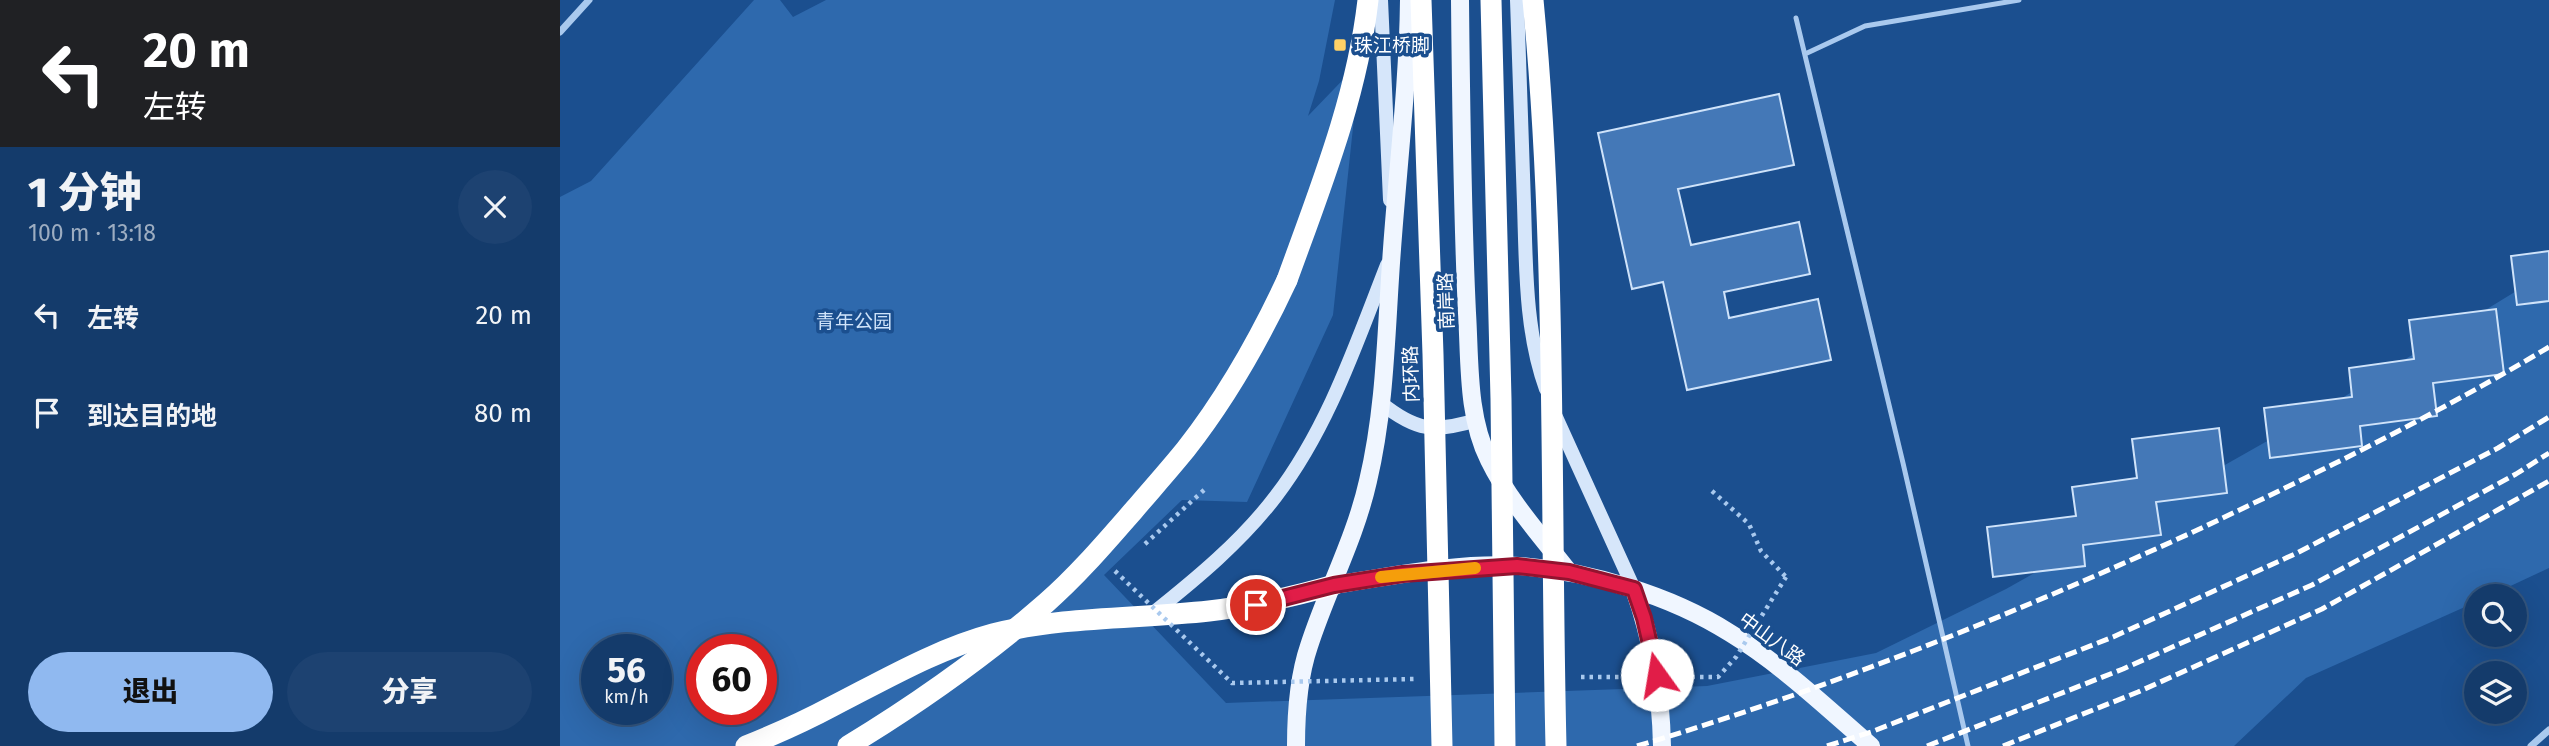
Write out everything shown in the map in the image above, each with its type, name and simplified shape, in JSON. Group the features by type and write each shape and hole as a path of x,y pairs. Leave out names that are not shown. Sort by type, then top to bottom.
{"highway":[{"path":"848,746 909,709 1047,602 1103,546 1186,448 1241,369 1287,281 1328,165 1352,86 1365,30 1368,0"},
{"name":"内环路","path":"1421,0 1442,746"},
{"path":"1491,0 1501,398 1505,746"},
{"path":"1533,0 1541,84 1549,295 1555,523 1556,746"},
{"path":"746,746 933,657 990,635 1040,625 1256,605 1334,585"}],"main road":[{"path":"1152,614 1239,537 1276,497 1296,468 1323,421 1392,253 1381,0"},
{"path":"1296,746 1300,688 1308,647 1354,531 1368,481 1381,403 1387,358 1409,0"},
{"name":"南岸路","path":"1460,0 1466,287 1471,381 1477,420 1488,459 1495,471 1517,506 1569,572"},
{"path":"1517,0 1526,256 1532,324 1542,377 1559,424 1634,589 1644,618 1657,675 1662,746"},
{"path":"1381,403 1401,418 1424,429 1450,429 1477,420"},
{"name":"中山八路","path":"1334,585 1458,568 1517,566 1569,572 1634,589 1730,633 1804,688 1871,746"}],"street":[{"path":"560,33 589,0"},
{"path":"2531,746 2549,730"}],"lane":[{"path":"1805,54 1865,26 2019,0"},
{"path":"1796,18 1968,746"}],"path":[{"path":"1712,491 1749,524 1761,551 1786,577"}],"green space":[{"name":"青年公园","path":"754,0 780,0 793,17 826,0 1335,0 1319,81 1308,116 1360,62 1333,315 1247,502 1182,500 1104,575 1226,703 1707,686 1876,653 2006,589 2329,406 2549,271 2549,568 2515,584 2464,584 2464,607 2306,678 2234,746 560,746 560,197 591,181"}],"building":[{"path":"1779,94 1794,165 1678,189 1691,245 1799,222 1810,274 1724,292 1729,318 1818,299 1831,360 1687,390 1663,282 1632,289 1598,133"},
{"path":"2549,251 2549,301 2517,305 2511,256"},
{"path":"2496,309 2504,374 2433,383 2437,416 2360,426 2362,446 2270,458 2264,408 2352,397 2349,368 2414,359 2409,320"},
{"path":"2219,428 2227,493 2156,502 2161,535 2083,545 2085,566 1993,577 1987,527 2076,516 2072,487 2137,478 2132,439"}],"railway":[{"path":"1637,746 1779,700 1919,649 2125,563 2373,444 2549,347"},
{"path":"1827,746 1871,732 2113,637 2297,553 2498,448 2549,417"},
{"path":"1927,746 2123,669 2312,585 2516,474 2549,453"},
{"path":"2003,746 2138,692 2322,609 2549,481"}],"slow traffic":[{"path":"1381,577 1475,568"}],"place":[{"name":"珠江桥脚","path":"1340,45"}],"route":[{"path":"1256,605 1334,585 1458,568 1517,566 1569,572 1634,589 1644,618 1657,675"}]}
